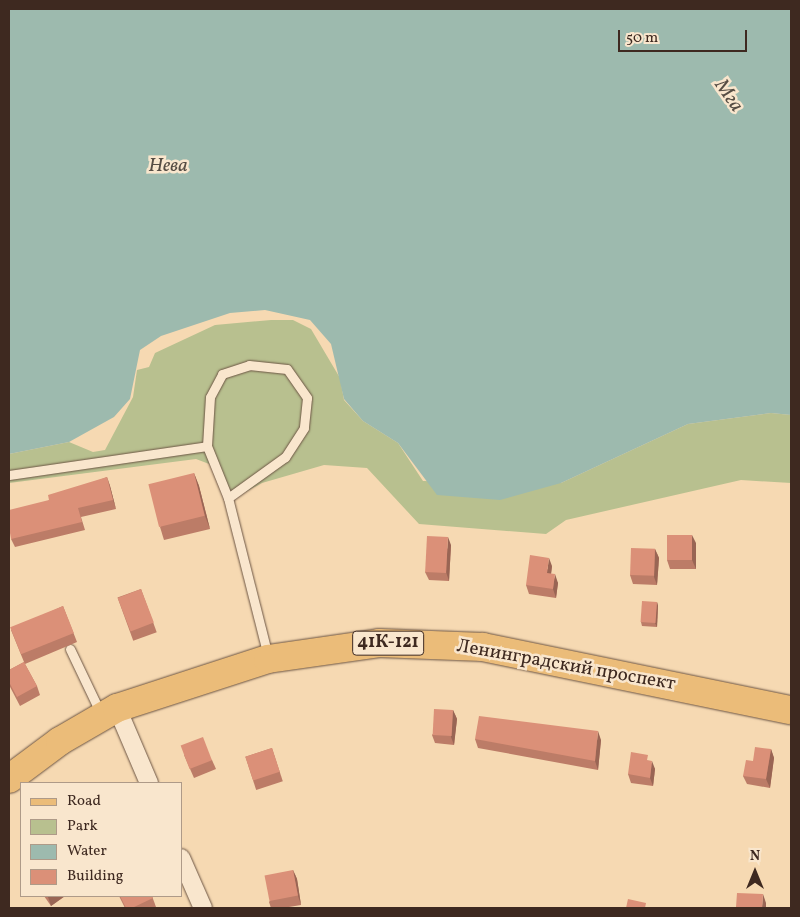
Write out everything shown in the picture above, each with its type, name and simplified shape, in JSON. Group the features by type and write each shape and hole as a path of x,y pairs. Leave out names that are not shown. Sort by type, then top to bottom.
{"main road":[{"name":"Ленинградский проспект","path":"9,779 110,712 268,659 379,643 483,647 791,710"}],"street":[{"path":"110,712 148,782"},
{"path":"182,860 203,908"}],"lane":[{"path":"228,498 286,457 304,428 307,398 287,370 249,365 222,374 210,397 207,446 228,498 268,659"},
{"path":"9,475 207,446"},
{"path":"70,649 110,712"}],"green space":[{"path":"293,320 311,329 340,378 344,400 363,421 398,443 423,481 561,483 688,424 771,413 791,415 791,483 741,480 566,520 546,534 419,524 367,468 324,465 262,483 231,500 217,467 196,459 9,483 9,454 69,442 93,452 105,450 133,397 137,370 149,367 155,353 215,325"}],"water":[{"path":"9,9 791,9 791,415 771,413 688,424 561,483 500,500 437,495 398,443 363,421 344,399 331,344 310,320 265,310 230,313 161,336 140,350 130,399 114,417 69,442 9,454"}],"building":[{"path":"194,473 205,516 159,527 148,484"},
{"path":"107,477 113,500 78,508 82,522 11,539 9,510 49,500 48,495"},
{"path":"667,535 692,535 692,560 667,560"},
{"path":"427,536 448,537 446,573 425,572"},
{"path":"631,548 655,549 654,576 630,575"},
{"path":"530,555 549,558 547,573 555,574 553,589 526,585"},
{"path":"141,589 154,623 131,632 118,598"},
{"path":"642,601 657,602 655,623 641,622"},
{"path":"63,606 74,633 21,654 10,627"},
{"path":"24,662 37,686 17,697 9,682 9,670"},
{"path":"434,709 453,710 452,736 433,735"},
{"path":"479,716 598,731 595,761 475,739"},
{"path":"203,737 212,760 190,769 181,746"},
{"path":"755,747 771,749 766,779 743,776 746,760 753,761"},
{"path":"272,748 280,772 253,780 245,757"},
{"path":"631,752 648,755 647,760 652,761 650,778 628,774"},
{"path":"293,870 298,896 269,901 265,876"},
{"path":"737,893 763,894 762,908 724,908 736,907"},
{"path":"120,897 153,898 132,908 126,908"},
{"path":"628,899 646,903 645,908 626,908"}],"water label":[{"name":"Мга","path":"728,96"},
{"name":"Нева","path":"168,166"}]}
